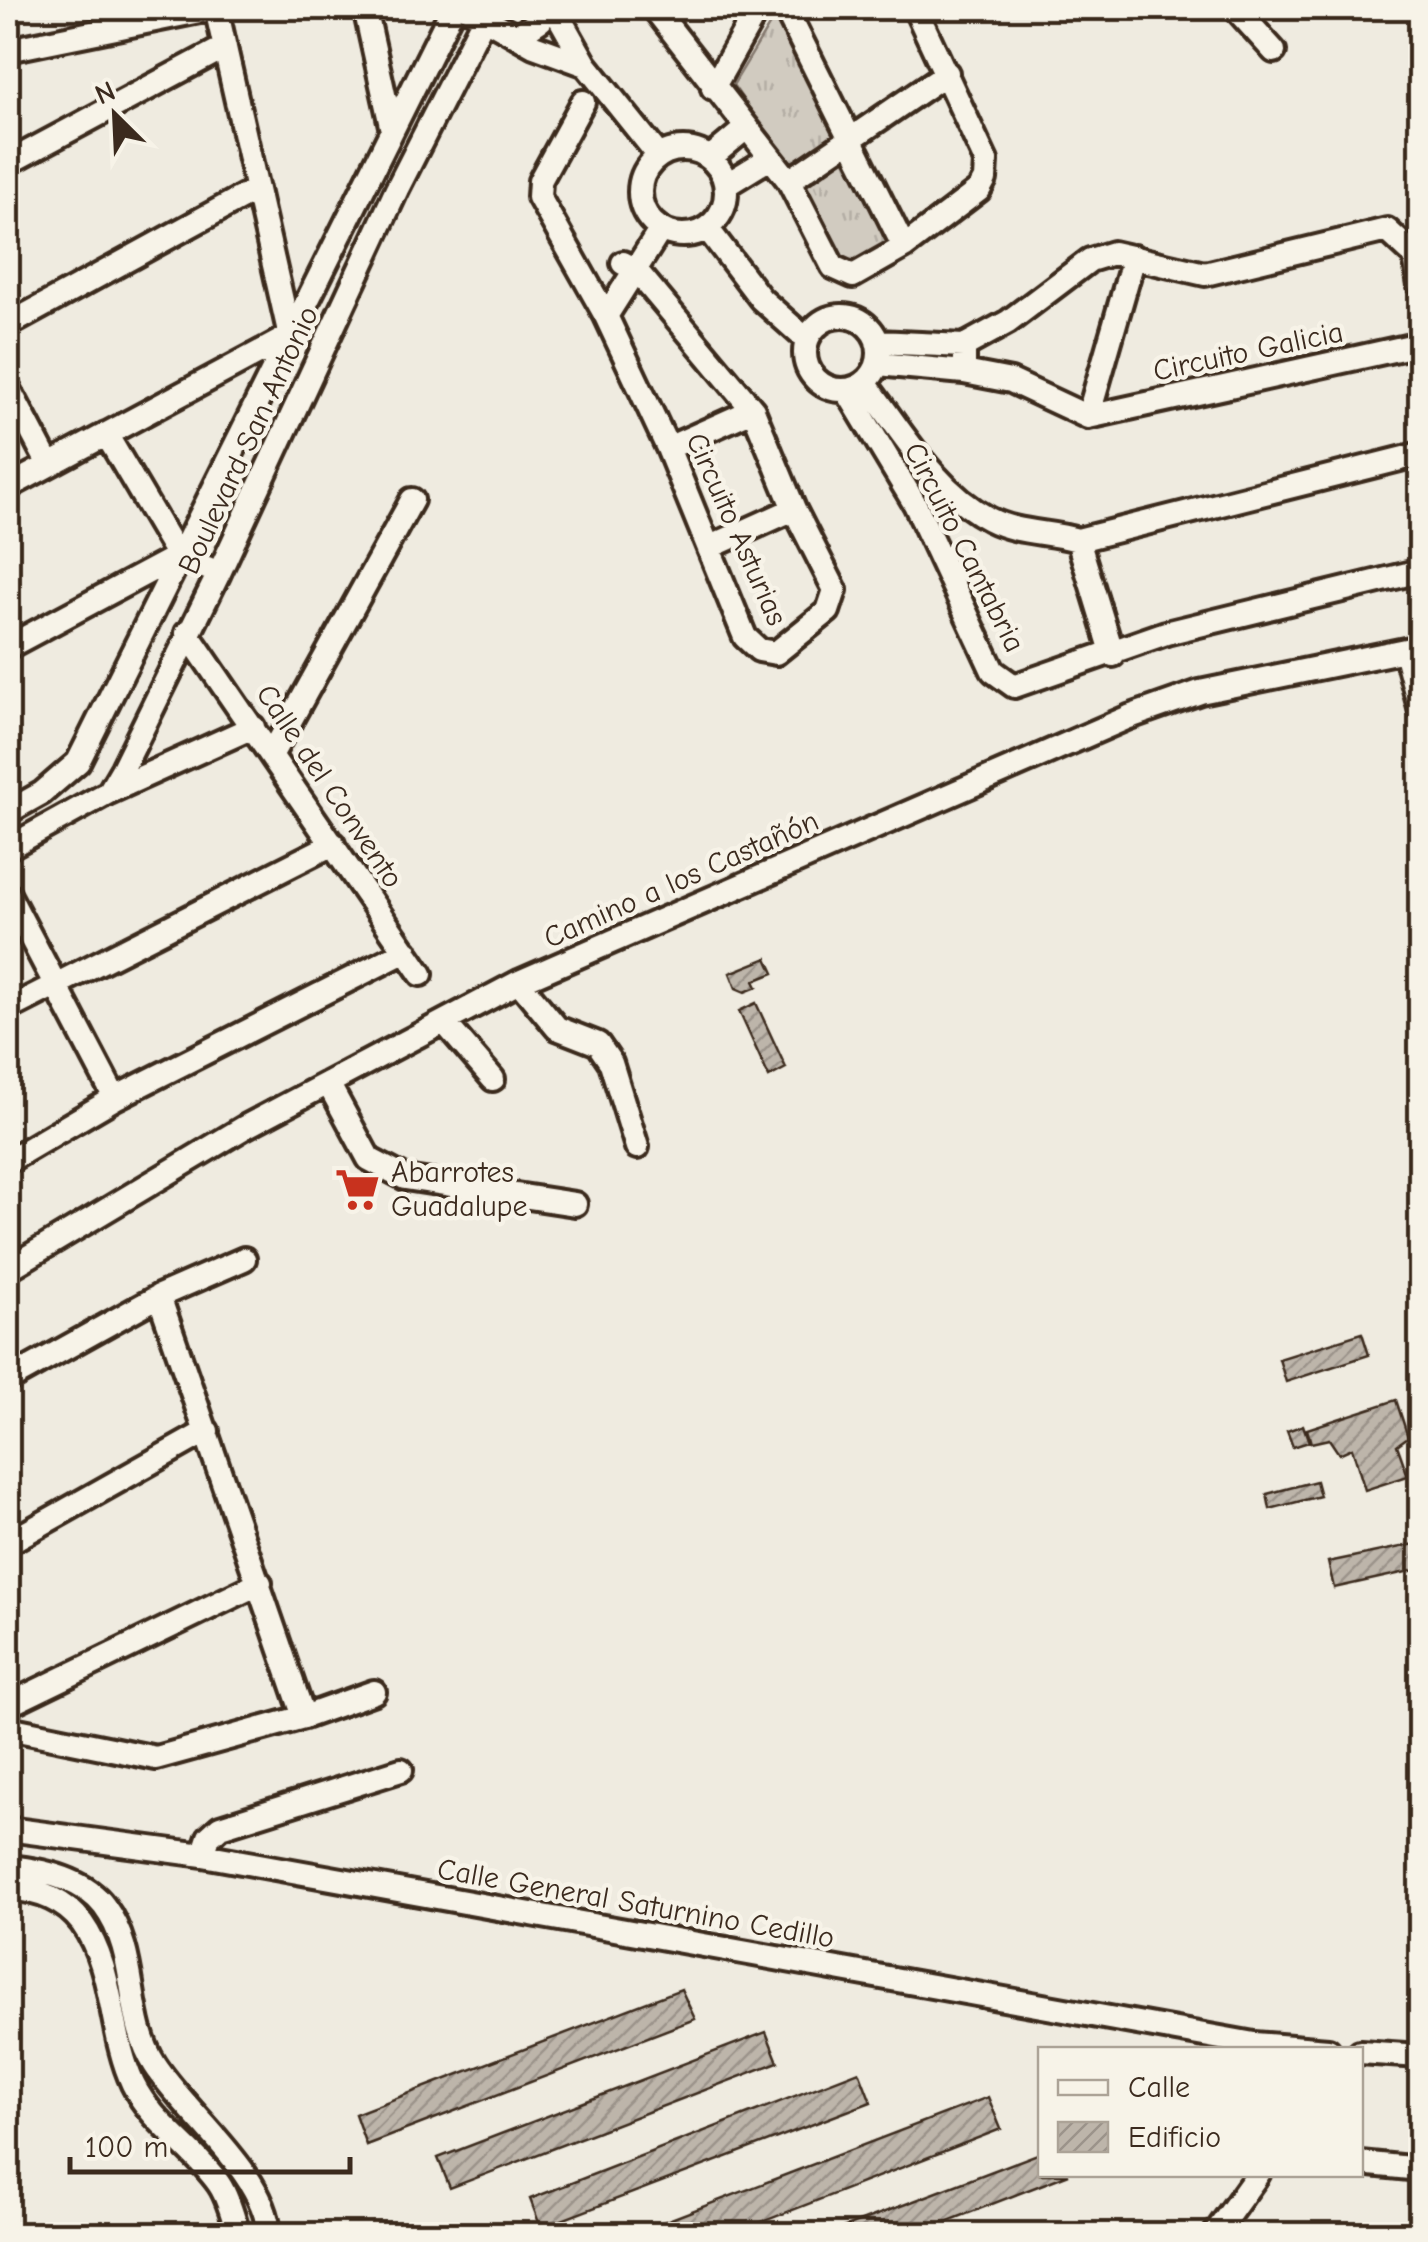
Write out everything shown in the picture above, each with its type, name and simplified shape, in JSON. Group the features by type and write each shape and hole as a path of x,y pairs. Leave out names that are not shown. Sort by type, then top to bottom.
{"street":[{"path":"8,50 215,8 290,336 8,487"},
{"path":"364,8 391,126"},
{"name":"Boulevard San Antonio","path":"8,812 42,792 78,762 453,8"},
{"path":"517,36 541,20 545,8"},
{"path":"554,8 586,65 659,156"},
{"path":"654,8 712,88 789,180 833,267 852,276 863,274 904,246 978,190 985,180 986,161 915,8"},
{"path":"712,88 758,8"},
{"path":"785,8 904,246"},
{"path":"1235,8 1274,50"},
{"path":"480,11 517,36 586,65"},
{"name":"Boulevard San Antonio","path":"109,792 219,573 480,11"},
{"path":"8,163 225,47"},
{"path":"789,180 947,73"},
{"name":"Circuito Asturias","path":"583,102 540,182 539,197 601,308 668,448 746,637 759,650 776,653 828,611 835,600 835,590 794,509 754,410 630,267"},
{"path":"710,158 746,128"},
{"path":"690,149 710,158 726,185 723,210 707,228 690,235 656,225 640,192 645,172 659,156 690,149"},
{"path":"726,185 770,158"},
{"path":"8,324 256,189"},
{"path":"601,308 656,225"},
{"path":"707,228 762,299 807,340"},
{"path":"867,370 863,323 842,315 822,322 807,340 805,359 812,377 828,388 867,370 964,346 1008,322 1090,260 1113,253 1205,274 1387,230 1416,256 1420,286"},
{"name":"Circuito Galicia","path":"1134,257 1088,417 1420,344"},
{"path":"964,346 964,372"},
{"path":"867,370 964,372 1012,382 1088,417"},
{"name":"Circuito Cantabria","path":"867,370 944,486 988,519 1030,534 1078,540 1420,454"},
{"name":"Circuito Cantabria","path":"867,370 915,504 994,671 1014,686 1201,623 1420,572"},
{"path":"8,387 49,465"},
{"path":"668,448 754,410"},
{"path":"106,434 178,556 219,573"},
{"path":"915,504 944,486"},
{"path":"272,754 412,500"},
{"path":"710,546 794,509"},
{"path":"1078,540 1113,654"},
{"path":"8,647 178,556"},
{"name":"Calle del Convento","path":"188,633 421,974"},
{"path":"1413,649 1420,708"},
{"name":"Camino a los Castañón","path":"8,1269 245,1127 519,982 1129,717 1200,692 1413,649"},
{"path":"8,848 109,792 253,727"},
{"path":"8,1009 333,844"},
{"path":"8,894 115,1098"},
{"path":"8,1161 115,1098 406,951"},
{"path":"519,982 556,1028 598,1044 611,1063 638,1147"},
{"path":"444,1022 493,1079"},
{"path":"328,1084 370,1159 405,1178 575,1204"},
{"path":"8,1380 159,1296 244,1259"},
{"path":"159,1296 304,1717"},
{"path":"8,1543 207,1430"},
{"path":"8,1705 260,1583"},
{"path":"8,1728 156,1758 304,1717 374,1692"},
{"path":"203,1855 209,1838 220,1827 401,1770"},
{"name":"Calle General Saturnino Cedillo","path":"8,1829 203,1855 1254,2044 1291,2047"},
{"path":"8,1867 62,1877 103,1904 129,1960 138,2025 152,2062 188,2112 248,2177 268,2222 269,2234"},
{"path":"8,1888 56,1900 80,1921 100,1953 111,2018 136,2090 163,2126 221,2186 238,2234"},
{"path":"1363,2052 1420,2056"},
{"path":"1363,2163 1420,2169"},
{"path":"1214,2234 1256,2177"}],"green space":[{"path":"779,9 847,134 793,171 733,85"},
{"path":"857,147 897,244 859,267 841,261 797,186"}],"building":[{"path":"767,958 774,973 754,981 757,987 745,992 736,988 730,973"},
{"path":"756,1003 786,1068 769,1077 739,1011"},
{"path":"1362,1333 1369,1355 1286,1382 1279,1359"},
{"path":"1396,1400 1408,1437 1397,1445 1408,1476 1365,1490 1352,1448 1339,1454 1329,1439 1311,1443 1307,1429"},
{"path":"1303,1425 1309,1442 1293,1447 1287,1431"},
{"path":"1316,1481 1320,1496 1270,1509 1267,1494"},
{"path":"1420,1543 1420,1569 1334,1588 1328,1562"},
{"path":"681,1989 695,2019 366,2145 355,2114"},
{"path":"766,2032 778,2062 450,2188 438,2158"},
{"path":"859,2071 871,2102 541,2228 530,2199"},
{"path":"988,2097 1001,2129 731,2234 662,2234 658,2224"},
{"path":"1038,2154 1038,2177 1061,2177 915,2234 827,2234"}],"place":[{"name":"Abarrotes Guadalupe","path":"358,1189"}]}
